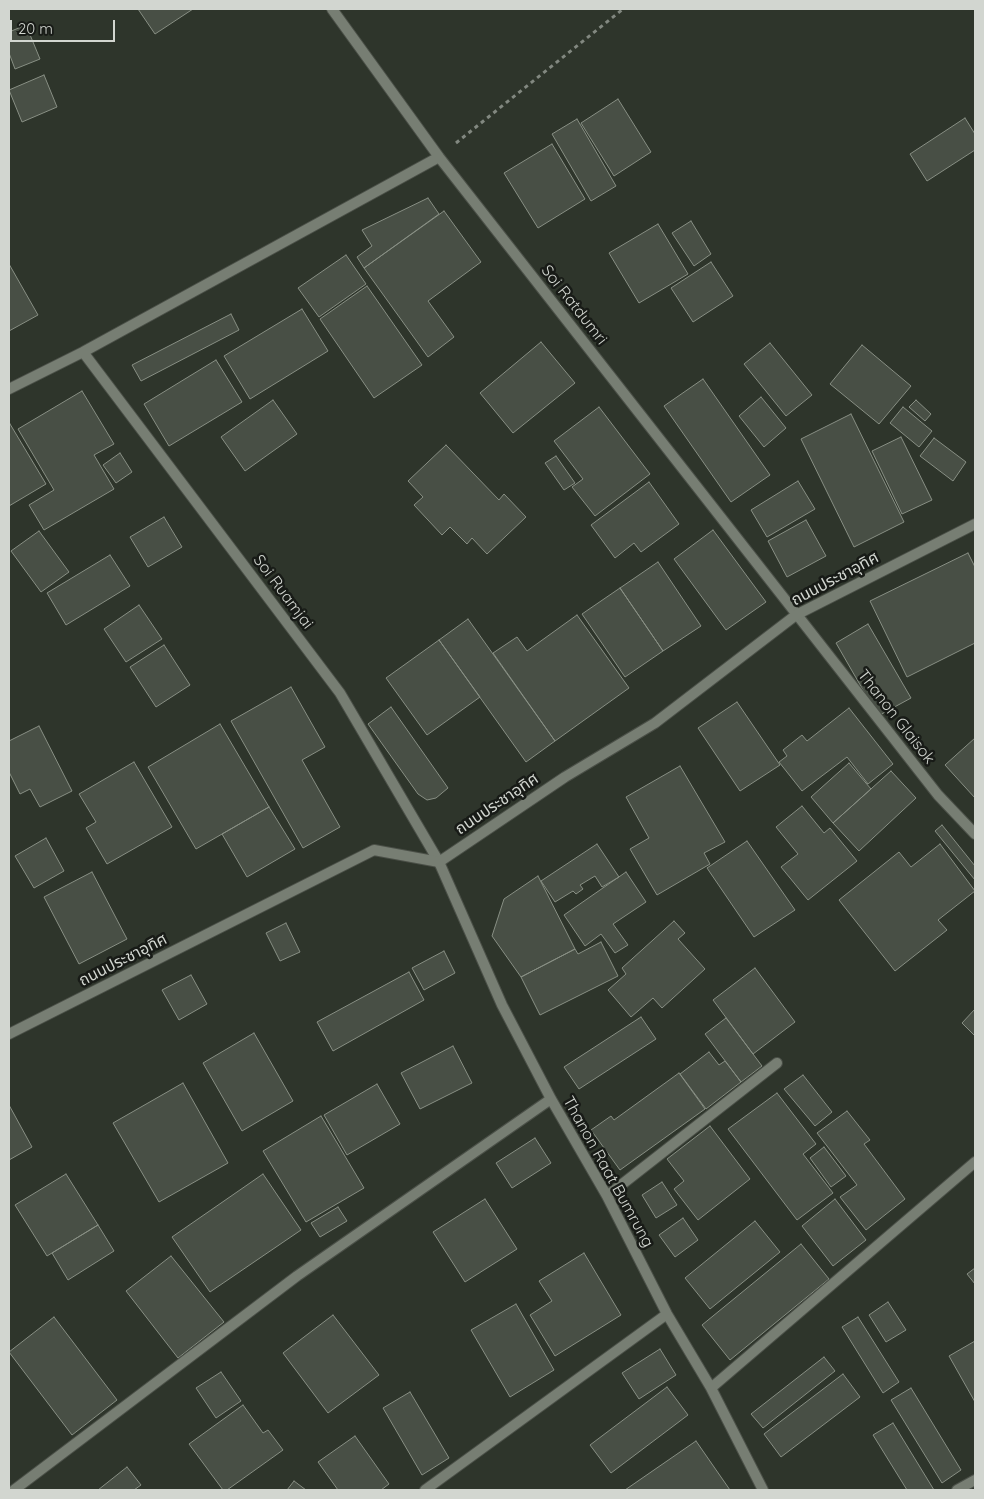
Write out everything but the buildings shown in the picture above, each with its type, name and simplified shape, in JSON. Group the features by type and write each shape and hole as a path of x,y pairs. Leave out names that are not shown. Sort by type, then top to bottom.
{"street":[{"name":"Soi Ratdumri","path":"332,9 439,157 796,615"},
{"path":"9,389 83,352 439,157"},
{"name":"Soi Ruamjai","path":"83,352 340,693 439,862"},
{"name":"ถนนประชาอุทิศ","path":"9,1034 374,850 439,862 565,777 655,723 796,615 975,524"},
{"name":"Thanon Glaisok","path":"796,615 938,795 975,834"},
{"name":"Thanon Raat Bumrung","path":"439,862 502,1005 551,1098 607,1196 667,1314 711,1388 763,1490"},
{"path":"607,1196 777,1063"},
{"path":"14,1490 297,1276 551,1098"},
{"path":"711,1388 975,1162"},
{"path":"425,1490 667,1314"},
{"path":"957,1490 975,1480"}],"path":[{"path":"439,157 623,9"}]}
